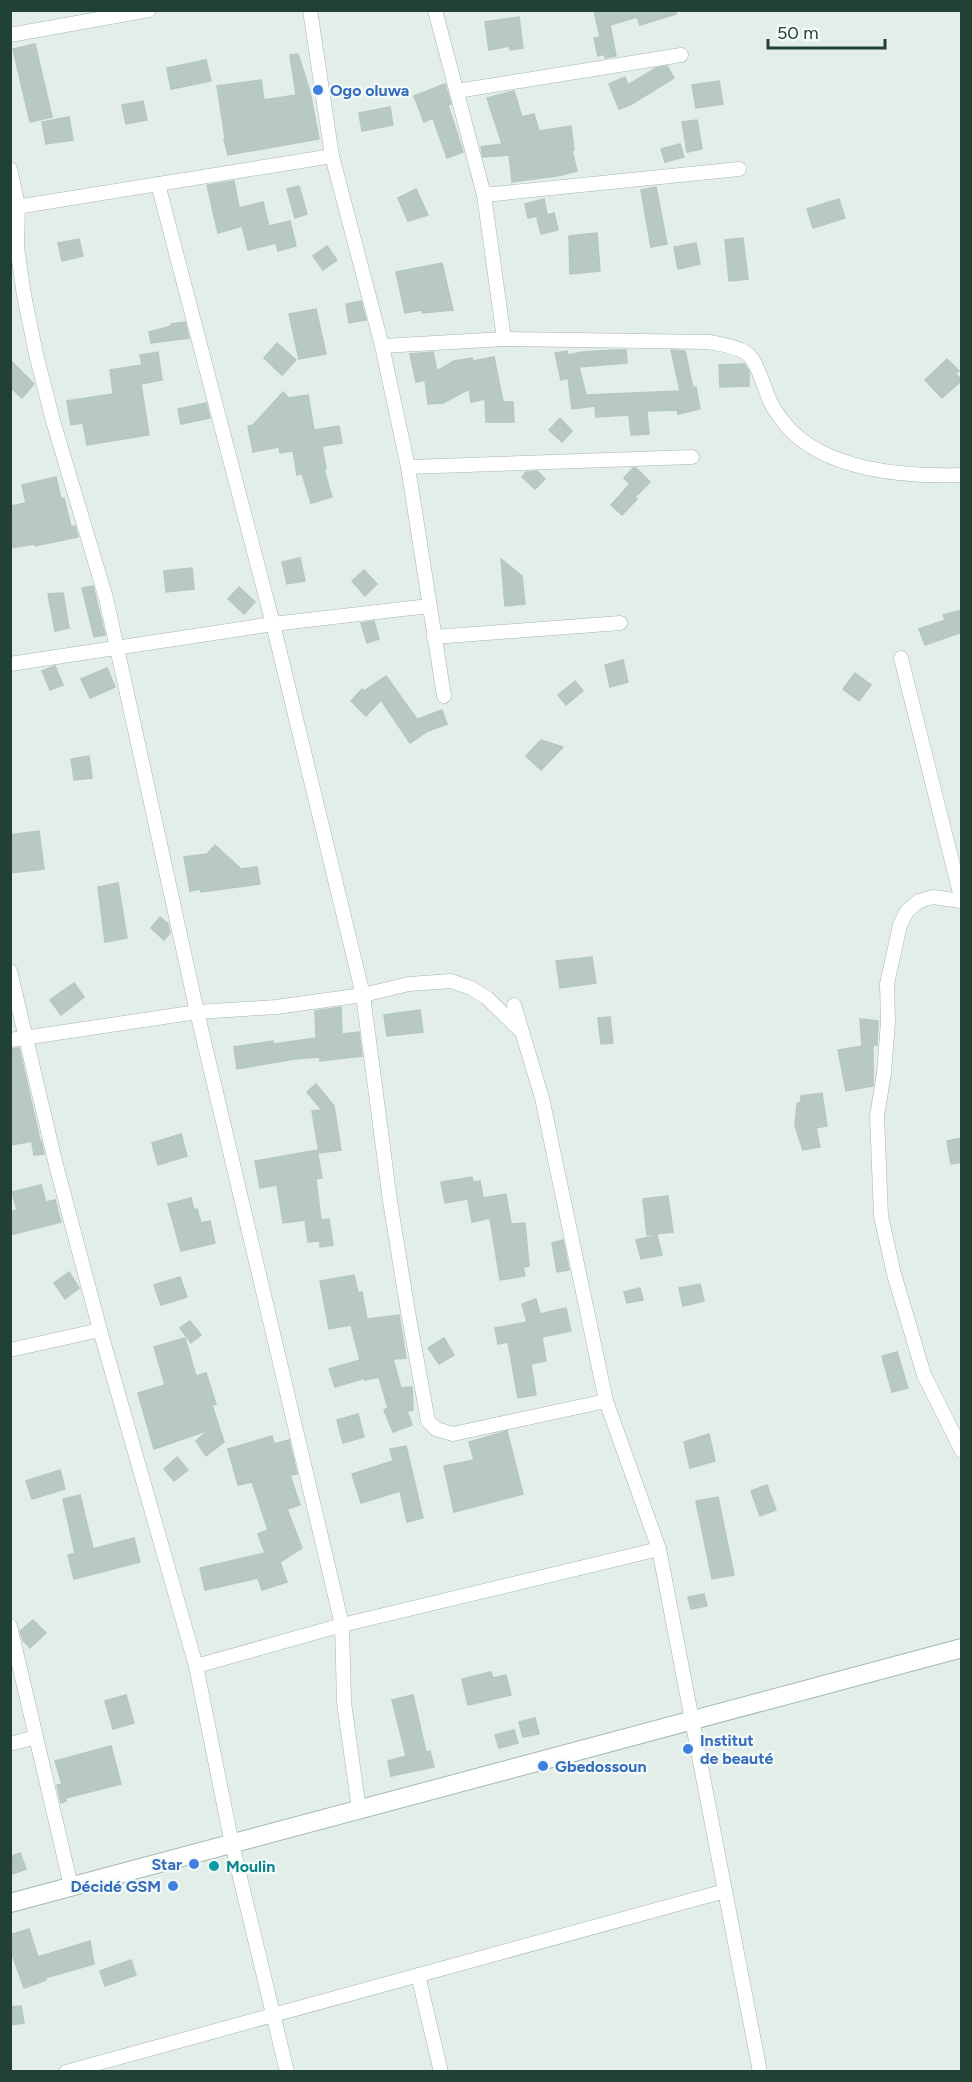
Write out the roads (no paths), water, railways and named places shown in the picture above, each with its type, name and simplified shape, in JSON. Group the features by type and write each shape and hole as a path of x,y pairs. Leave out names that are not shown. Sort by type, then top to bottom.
{"street":[{"path":"10,34 149,10"},
{"path":"310,10 332,156 382,346 408,467 444,696"},
{"path":"435,10 484,195 504,339"},
{"path":"457,91 681,55"},
{"path":"14,207 332,156"},
{"path":"10,169 17,247 36,354 53,421 106,598 138,753 197,1012 342,1625 344,1702 359,1810"},
{"path":"484,195 739,169"},
{"path":"158,184 273,624 363,995 390,1201 428,1421 436,1429 453,1434 606,1401"},
{"path":"382,346 504,339 709,342 744,352 752,360 772,406 787,426 802,439 822,451 855,465 881,472 940,476 962,475"},
{"path":"408,467 692,456"},
{"path":"10,664 273,624 429,606"},
{"path":"434,637 620,623"},
{"path":"901,658 961,901 933,897 919,901 907,911 900,926 887,984 888,1023 884,1073 877,1116 880,1216 894,1274 924,1375 960,1445"},
{"path":"10,971 56,1165 100,1330 196,1666 232,1844 287,2072"},
{"path":"10,1040 197,1012 276,1007 363,995 409,984 451,981 471,988 487,998 521,1031"},
{"path":"514,1005 542,1098 606,1401 659,1549 760,2072"},
{"path":"10,1350 100,1330"},
{"path":"196,1666 342,1625 659,1549"},
{"path":"10,1626 71,1886"},
{"path":"10,1903 962,1648"},
{"path":"10,1744 36,1737"},
{"path":"66,2072 725,1891"},
{"path":"418,1975 441,2072"},
{"path":"119,2057 122,2072"}],"place":[{"name":"Ogo oluwa","path":"318,90"},
{"name":"Institut de beauté","path":"688,1749"},
{"name":"Gbedossoun","path":"543,1766"},
{"name":"Star","path":"194,1864"},
{"name":"Moulin","path":"214,1866"},
{"name":"Décidé GSM","path":"173,1886"}]}
